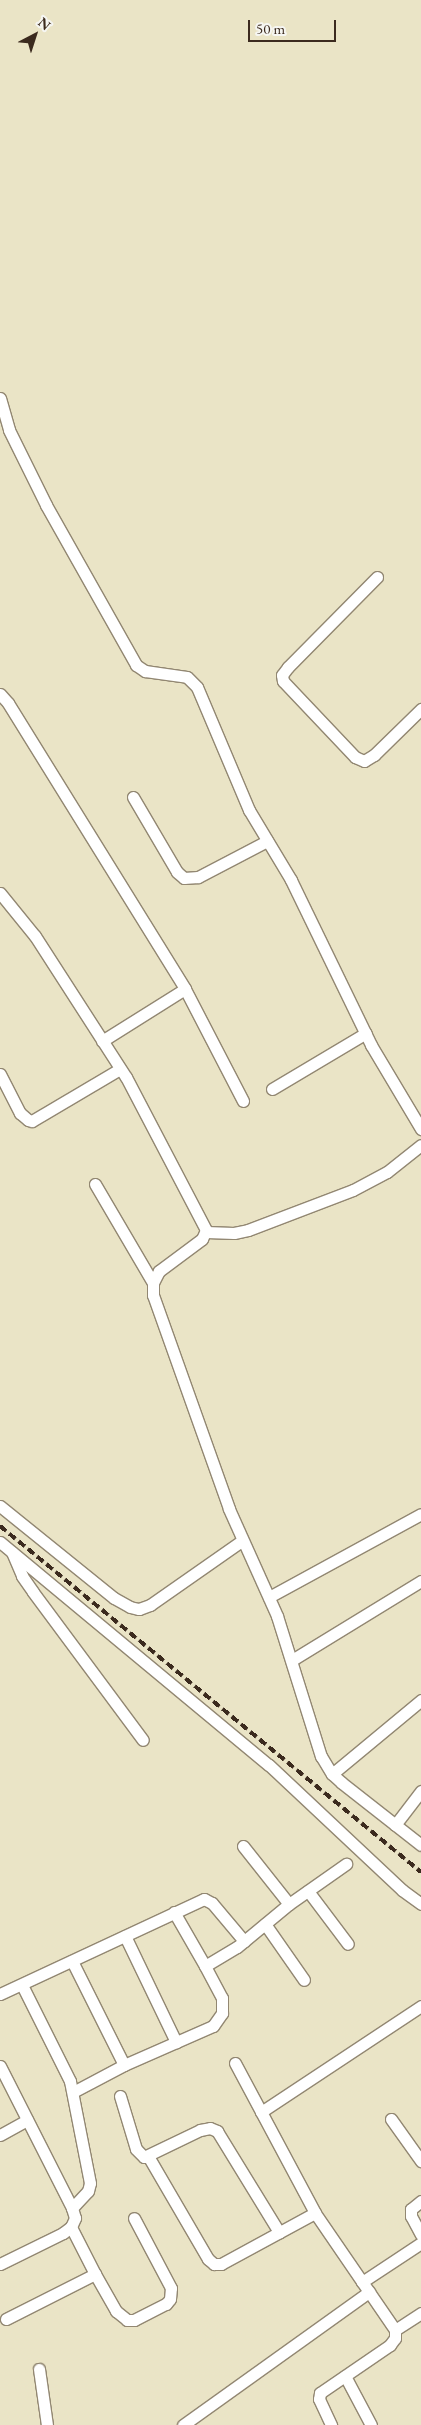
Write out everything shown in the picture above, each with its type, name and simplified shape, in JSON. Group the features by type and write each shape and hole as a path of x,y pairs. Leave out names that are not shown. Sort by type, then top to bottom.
{"street":[{"path":"0,398 9,430 46,505 136,665 145,671 187,678 197,687 204,699 239,790 291,880 366,1033 421,1129"},
{"path":"377,577 288,667 282,675 283,681 355,757 364,760 374,755 421,709"},
{"path":"0,694 8,703 185,989 243,1101"},
{"path":"133,797 177,872 184,878 198,877 268,841"},
{"path":"0,893 35,936 120,1069 206,1232"},
{"path":"102,1041 185,989"},
{"path":"272,1089 366,1033"},
{"path":"0,1074 20,1113 32,1121 120,1069"},
{"path":"206,1232 234,1233 248,1230 353,1190 387,1172 421,1145"},
{"path":"95,1184 153,1283"},
{"path":"206,1232 202,1239 159,1270 153,1283 153,1295 178,1361 204,1443 292,1660 321,1756 332,1774 421,1845"},
{"path":"0,1506 114,1598 130,1608 139,1609 150,1605 243,1540"},
{"path":"268,1597 421,1514"},
{"path":"0,1542 269,1765 402,1890 421,1904"},
{"path":"12,1552 22,1576 33,1592 143,1740"},
{"path":"292,1660 421,1581"},
{"path":"332,1774 421,1700"},
{"path":"395,1825 421,1791"},
{"path":"243,1846 289,1904"},
{"path":"205,1966 244,1941 289,1904 346,1864"},
{"path":"308,1891 348,1944"},
{"path":"0,1994 204,1899 212,1903 244,1941"},
{"path":"73,2092 124,2065 213,2026 222,2013 222,1998 174,1912"},
{"path":"265,1924 304,1980"},
{"path":"125,1936 176,2042"},
{"path":"72,1961 124,2065"},
{"path":"22,1985 65,2069 73,2092 90,2183 88,2191 72,2208"},
{"path":"261,2112 421,2006"},
{"path":"235,2063 315,2213 395,2330 395,2338 390,2345 320,2393 319,2398 331,2425"},
{"path":"0,2066 72,2208 74,2218 70,2227 0,2264"},
{"path":"120,2096 136,2149 144,2157 200,2130 210,2128 217,2131 279,2232"},
{"path":"391,2119 421,2161"},
{"path":"0,2134 27,2120"},
{"path":"148,2156 208,2259 214,2264 221,2264 315,2213"},
{"path":"421,2200 411,2209 411,2216 421,2235"},
{"path":"70,2227 116,2311 127,2320 134,2320 166,2304 170,2299 171,2288 134,2218"},
{"path":"362,2282 421,2243"},
{"path":"6,2319 95,2274"},
{"path":"183,2425 369,2292"},
{"path":"395,2330 421,2313"},
{"path":"39,2369 48,2425"},
{"path":"345,2376 371,2425"}],"railway":[{"path":"0,1526 421,1872"}]}
